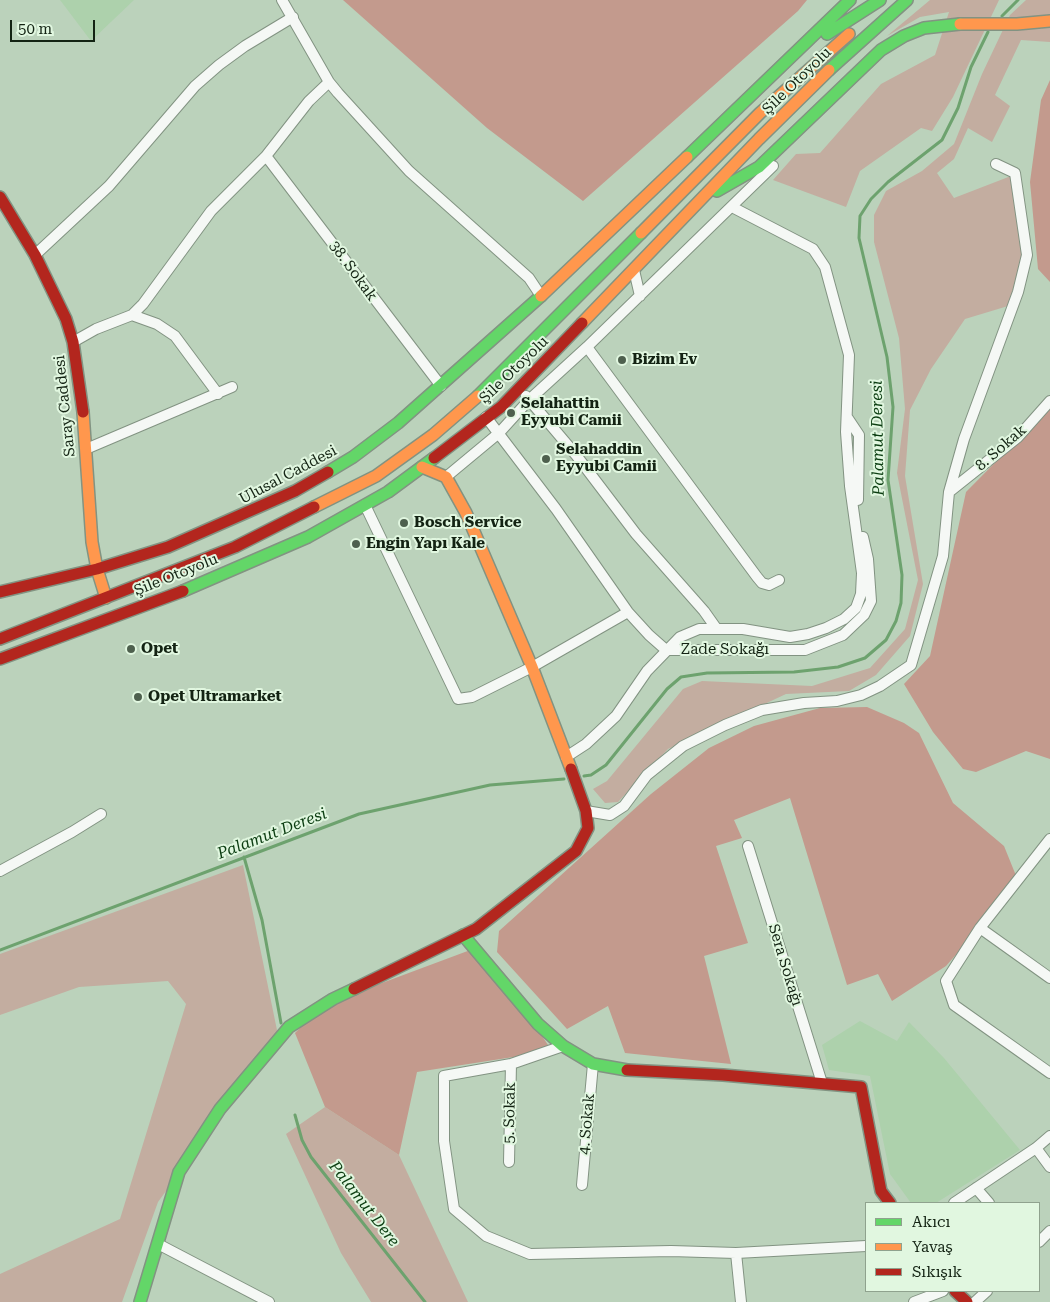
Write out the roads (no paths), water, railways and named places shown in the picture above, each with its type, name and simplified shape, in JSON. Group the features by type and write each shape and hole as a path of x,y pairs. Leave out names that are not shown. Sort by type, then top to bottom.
{"main road":[{"path":"788,58 850,0"},
{"path":"788,58 880,0"},
{"name":"Şile Otoyolu","path":"0,639 235,547 376,476 432,435 484,390 760,114 887,0"},
{"name":"Şile Otoyolu","path":"0,659 183,590 308,537 365,505 422,467 501,407 845,54 906,0"},
{"path":"699,202 759,167 881,50 904,36 924,28 950,24 1017,24 1050,21"},
{"name":"Ulusal Caddesi","path":"0,592 97,569 168,547 295,491 353,456 398,423 542,296 788,58"},
{"name":"Saray Caddesi","path":"1,201 36,255 66,319 73,342 81,390 92,542 97,569 106,598"},
{"path":"140,1302 178,1172 220,1109 289,1027 333,999 476,929 576,851 588,828 586,812 532,667 466,513 446,477 422,467"},
{"path":"463,935 538,1024 563,1046 593,1064 630,1072 723,1075 861,1087 881,1191 889,1202"},
{"path":"956,1292 967,1302"}],"street":[{"path":"282,0 329,82 409,171 529,278 542,296"},
{"path":"36,255 109,186 195,86 245,46 293,17"},
{"path":"73,342 96,329 132,315 143,304 211,211 266,156 309,101 329,82"},
{"name":"38. Sokak","path":"266,156 440,386"},
{"path":"446,477 499,433 529,400 587,347 778,161"},
{"path":"586,812 610,815 624,806 647,775 683,746 725,725 762,710 804,703 837,701 861,695 880,686 911,665 943,556 949,492 964,439 1018,292 1027,255 1015,173 996,164"},
{"path":"566,757 586,744 616,716 647,671 680,637 699,629 716,628 743,629 790,637 826,628 844,619 856,608 861,594 862,573 850,486 847,417 849,355 825,267 813,249 732,207"},
{"path":"634,270 640,296"},
{"path":"132,315 157,324 175,336 218,394"},
{"path":"587,347 757,577 762,583 769,585 779,580"},
{"path":"86,449 232,387"},
{"path":"519,388 576,455 636,534 704,611 716,628"},
{"name":"8. Sokak","path":"949,492 1018,436 1050,401"},
{"name":"Zade Sokağı","path":"486,417 556,508 628,612 666,650 805,650 843,635 864,615 871,600 868,559 857,490 858,435 847,417"},
{"path":"365,505 458,699 472,697 532,667 628,612"},
{"path":"0,870 72,832 101,814"},
{"name":"Sera Sokağı","path":"748,846 822,1083"},
{"path":"1048,846 980,928 946,981 954,1005 1050,1074"},
{"path":"980,928 1050,978"},
{"path":"563,1046 511,1064 444,1076 444,1141 454,1209 486,1236 530,1254 671,1251 736,1253 865,1246"},
{"name":"5. Sokak","path":"509,1162 511,1064"},
{"name":"4. Sokak","path":"582,1185 593,1064"},
{"path":"955,1202 1036,1148 1050,1136"},
{"path":"1036,1148 1050,1167"},
{"path":"976,1188 988,1202"},
{"path":"1040,1241 1050,1231"},
{"path":"158,1244 269,1302"},
{"path":"736,1253 741,1302"},
{"path":"914,1302 940,1292"},
{"path":"975,1302 986,1292"}],"waterway":[{"name":"Palamut Deresi","path":"1002,16 1018,0"},
{"name":"Palamut Deresi","path":"584,776 591,775 606,765 667,689 681,677 707,673 794,672 838,667 865,658 886,640 896,621 901,603 902,575 888,480 893,407 887,357 859,238 860,216 871,199 888,182 942,140 958,108 971,67 988,32"},
{"name":"Palamut Deresi","path":"0,950 359,814 490,785 564,779"},
{"name":"Palamut Dere","path":"244,857 262,920 281,1023"},
{"name":"Palamut Dere","path":"295,1115 302,1140 311,1157 425,1302"}],"place":[{"name":"Bizim Ev","path":"622,360"},
{"name":"Selahattin Eyyubi Camii","path":"511,413"},
{"name":"Selahaddin Eyyubi Camii","path":"546,459"},
{"name":"Bosch Service","path":"404,523"},
{"name":"Engin Yapı Kale","path":"356,544"},
{"name":"Opet","path":"131,649"},
{"name":"Opet Ultramarket","path":"138,697"}]}
